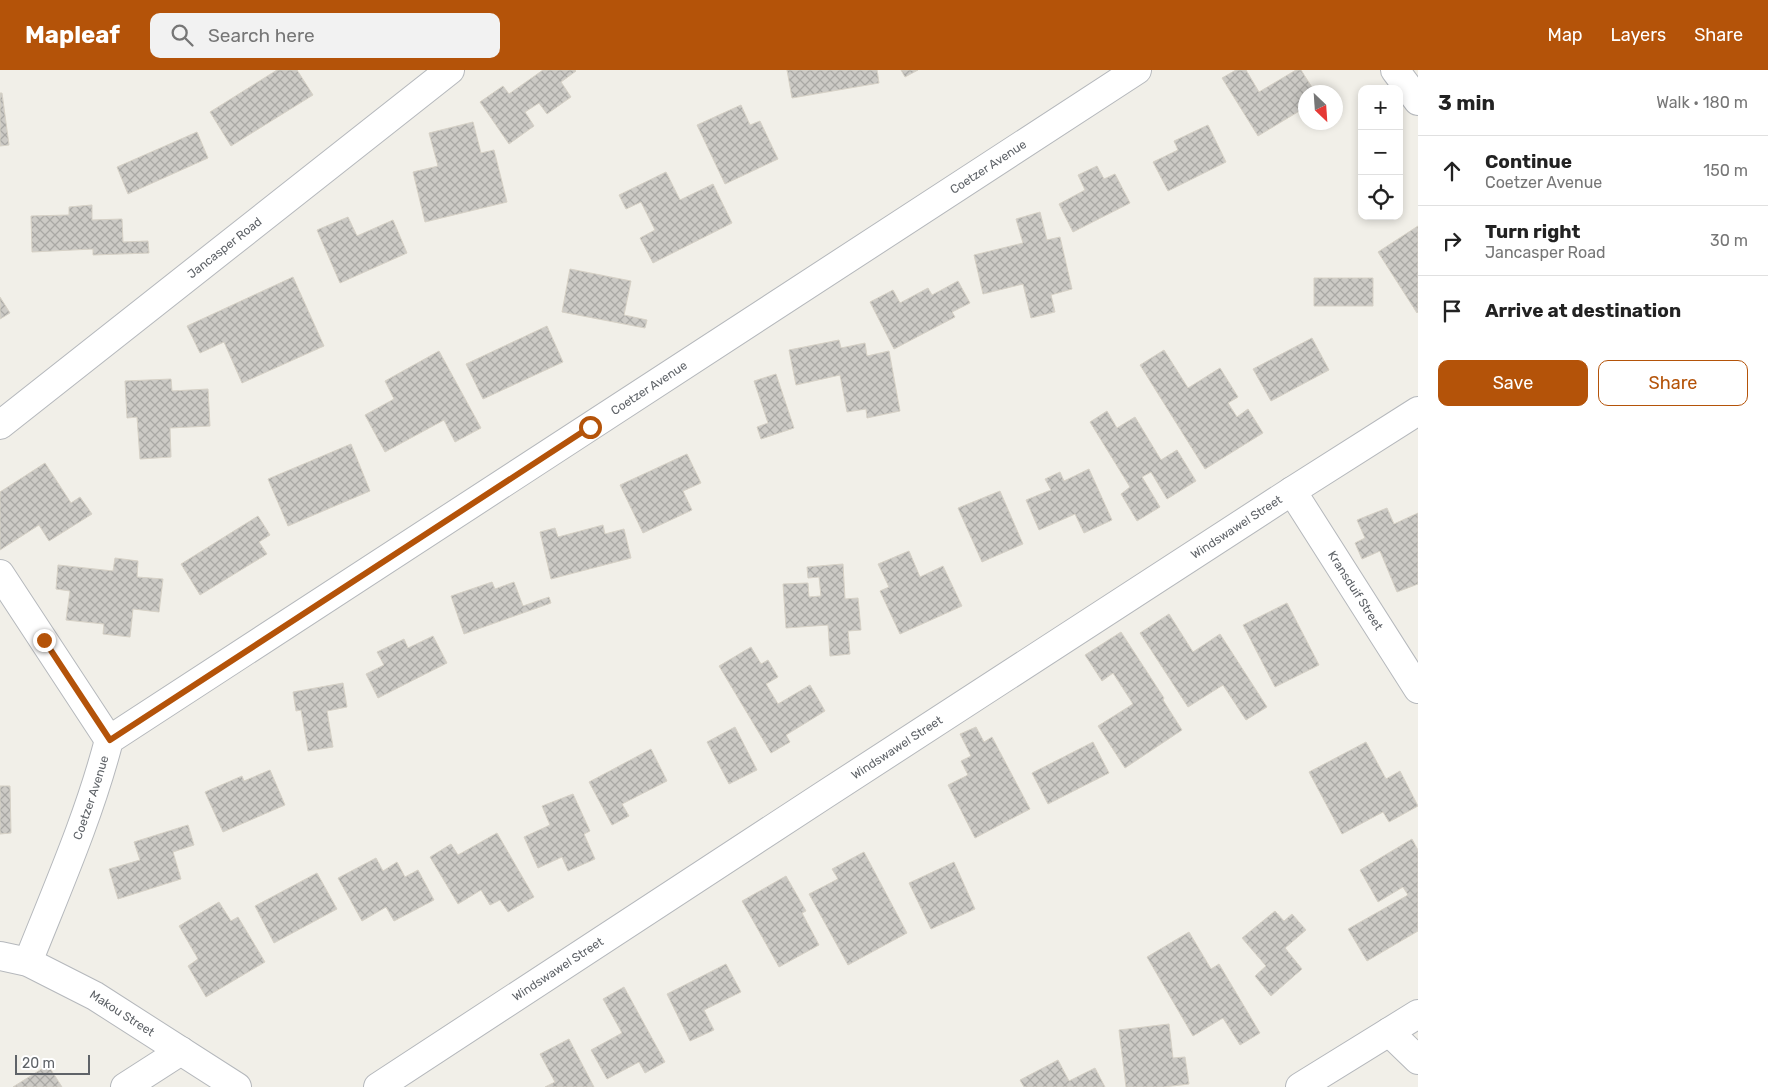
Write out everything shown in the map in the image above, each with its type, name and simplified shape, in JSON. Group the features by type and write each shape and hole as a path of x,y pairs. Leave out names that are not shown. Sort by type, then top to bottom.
{"street":[{"name":"Jancasper Road","path":"0,425 450,70"},
{"name":"Coetzer Avenue","path":"28,962 81,832 99,780 110,740 1137,70"},
{"path":"1395,70 1418,101"},
{"name":"Windswawel Street","path":"378,1087 1292,491 1418,411"},
{"name":"Kransduif Street","path":"1292,491 1418,689"},
{"path":"0,574 110,740"},
{"name":"Makou Street","path":"0,956 28,962 95,996 237,1087"},
{"path":"1300,1087 1418,1014"},
{"path":"1389,1032 1418,1060"},
{"path":"125,1087 181,1051"}],"building":[{"path":"277,70 297,70 313,95 231,146 210,112"},
{"path":"543,70 575,70 561,82 571,97 547,114 539,103 525,112 534,126 509,144 480,102 503,86 509,94"},
{"path":"787,70 877,70 879,83 792,98"},
{"path":"901,70 918,70 905,77"},
{"path":"1236,70 1246,70 1259,92 1296,70 1301,70 1311,85 1298,85 1298,112 1258,136 1222,78"},
{"path":"0,93 2,93 9,145 0,146"},
{"path":"741,105 750,125 760,121 778,159 725,184 697,125"},
{"path":"473,122 481,153 494,150 507,202 425,222 413,172 438,166 429,133"},
{"path":"1208,125 1226,162 1168,191 1153,162 1178,150 1174,141"},
{"path":"197,132 208,158 128,194 117,167"},
{"path":"1097,166 1104,179 1115,174 1130,203 1073,232 1059,204 1085,190 1078,175"},
{"path":"666,172 680,200 713,184 732,223 653,263 640,238 655,230 641,202 626,209 619,195"},
{"path":"92,205 92,220 122,219 123,242 148,241 149,253 93,255 93,249 32,252 31,216 69,215 69,207"},
{"path":"1040,212 1047,240 1060,237 1072,289 1051,295 1055,312 1031,318 1023,284 983,294 974,255 1023,243 1016,219"},
{"path":"348,217 357,236 393,220 407,253 340,283 317,230"},
{"path":"1418,226 1418,312 1417,313 1378,252"},
{"path":"570,269 631,281 624,315 647,320 645,328 562,312"},
{"path":"293,277 324,346 242,383 224,342 200,353 187,326"},
{"path":"1314,278 1373,278 1373,306 1314,306"},
{"path":"958,281 970,303 952,312 955,317 894,349 870,302 893,290 900,303 928,288 932,295"},
{"path":"0,297 10,313 0,319"},
{"path":"547,326 563,362 483,399 466,364"},
{"path":"1312,338 1329,370 1271,401 1253,369"},
{"path":"839,340 841,348 865,343 867,356 889,351 900,411 867,418 866,409 847,412 840,375 796,385 789,350"},
{"path":"1164,350 1188,388 1220,368 1238,397 1228,403 1237,417 1248,409 1263,433 1205,469 1140,365"},
{"path":"439,351 481,428 455,442 444,420 385,452 365,415 394,399 385,381"},
{"path":"776,374 794,428 761,439 757,427 768,423 754,381"},
{"path":"171,379 172,391 208,389 210,426 170,428 171,457 140,459 137,417 127,418 125,381"},
{"path":"1107,411 1117,428 1135,417 1161,460 1177,450 1196,481 1167,499 1151,472 1142,477 1160,507 1137,521 1121,494 1130,487 1090,422"},
{"path":"351,444 370,491 288,526 268,479"},
{"path":"687,454 701,483 683,491 692,510 643,533 620,485"},
{"path":"45,463 71,503 80,497 92,514 49,541 39,525 0,550 0,492"},
{"path":"1089,469 1112,520 1084,533 1075,514 1039,530 1026,500 1051,490 1045,479 1060,472 1064,481"},
{"path":"1000,491 1023,544 982,562 958,508"},
{"path":"1387,508 1394,524 1418,513 1418,584 1397,592 1380,551 1362,559 1355,543 1365,538 1357,520"},
{"path":"258,516 270,535 259,542 267,554 200,595 181,564"},
{"path":"603,525 605,534 624,529 631,558 551,579 540,532 555,528 558,537"},
{"path":"909,551 920,577 943,566 962,606 900,634 880,591 889,587 878,564"},
{"path":"115,558 138,561 137,577 163,579 159,612 133,609 130,637 103,634 104,624 66,620 70,591 56,589 58,565 113,571"},
{"path":"843,564 845,599 858,598 861,630 848,631 850,654 830,656 828,625 786,628 783,584 808,583 809,597 821,596 819,577 808,578 807,567"},
{"path":"492,582 495,589 514,582 523,606 549,597 551,603 464,634 451,596"},
{"path":"1287,603 1319,665 1275,687 1243,625"},
{"path":"1169,614 1193,652 1220,634 1267,707 1246,720 1223,685 1188,707 1140,633"},
{"path":"1121,632 1164,698 1163,700 1182,730 1125,768 1098,726 1133,704 1113,673 1102,681 1085,655"},
{"path":"433,636 447,663 378,698 366,674 384,665 377,652 404,639 408,648"},
{"path":"751,647 761,664 768,660 778,677 766,684 778,704 810,685 825,711 786,735 790,742 771,753 719,666"},
{"path":"343,683 347,707 327,711 333,747 308,751 301,710 296,711 293,692"},
{"path":"735,727 757,770 729,784 707,742"},
{"path":"976,727 984,742 992,737 1030,809 975,838 948,785 968,775 961,761 971,756 960,734"},
{"path":"1093,742 1109,773 1048,804 1032,773"},
{"path":"1366,742 1386,779 1400,771 1418,806 1389,822 1383,812 1342,834 1309,772"},
{"path":"651,749 667,781 622,804 629,816 612,825 589,782"},
{"path":"270,770 285,805 223,832 205,792 242,776 244,781"},
{"path":"0,786 10,786 11,833 0,834"},
{"path":"573,794 590,831 584,834 595,859 568,871 562,857 538,868 524,837 550,825 542,806"},
{"path":"188,825 194,845 173,852 181,879 118,899 109,869 140,860 134,842"},
{"path":"497,833 534,897 508,912 500,900 490,905 481,890 458,904 430,857 451,844 458,855"},
{"path":"1412,839 1418,850 1418,931 1367,961 1348,929 1408,895 1403,887 1378,902 1360,870"},
{"path":"864,852 907,933 848,965 809,894 838,879 832,869"},
{"path":"376,858 383,871 397,862 405,877 418,870 434,900 394,921 386,907 362,921 338,878"},
{"path":"954,862 975,909 931,929 909,883"},
{"path":"317,873 337,909 274,943 255,906"},
{"path":"786,876 806,911 802,913 819,945 779,967 742,901"},
{"path":"219,902 231,921 238,917 265,962 206,997 188,966 198,959 179,926"},
{"path":"1275,911 1284,921 1292,914 1306,930 1285,948 1302,969 1271,996 1255,976 1266,966 1242,938"},
{"path":"1189,932 1211,969 1219,964 1260,1033 1240,1045 1223,1018 1193,1036 1147,957"},
{"path":"726,964 741,992 704,1010 714,1030 690,1041 667,994"},
{"path":"624,987 665,1062 645,1073 639,1062 607,1079 591,1050 622,1033 603,999"},
{"path":"1169,1024 1173,1058 1185,1057 1189,1084 1164,1087 1126,1087 1119,1030"},
{"path":"569,1039 594,1087 545,1087 555,1082 540,1054"},
{"path":"1058,1060 1069,1081 1095,1068 1105,1087 1024,1087 1020,1080"},
{"path":"48,1065 62,1087 13,1087"}],"route":[{"path":"44,640 110,740 590,427"}]}
